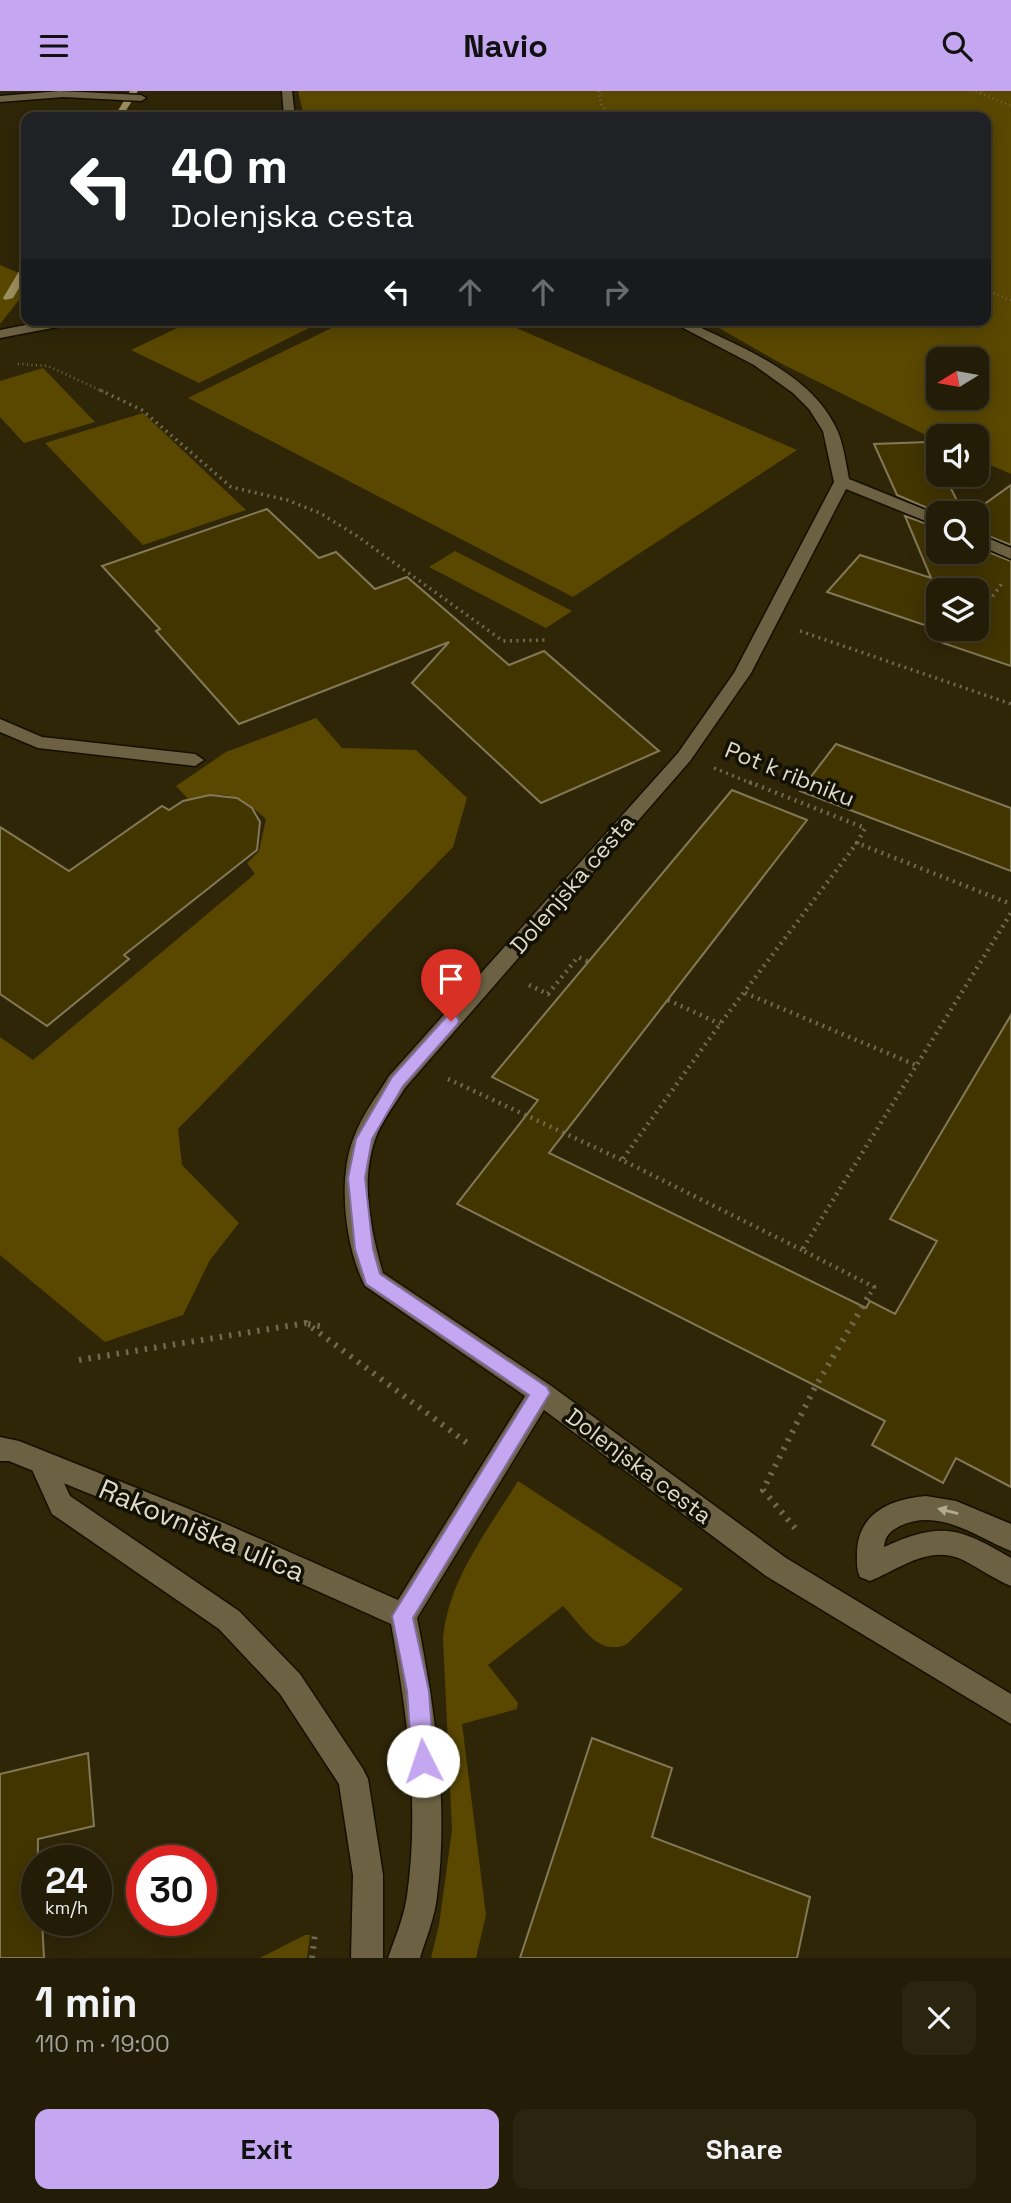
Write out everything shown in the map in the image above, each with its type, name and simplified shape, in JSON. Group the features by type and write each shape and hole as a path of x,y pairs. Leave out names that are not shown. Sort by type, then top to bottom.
{"street":[{"path":"287,91 289,112"},
{"path":"0,99 30,95 141,97"},
{"path":"0,334 42,326"},
{"path":"686,326 759,364 805,394 828,427 842,482 926,516"},
{"name":"Dolenjska cesta","path":"842,482 742,673 684,757 397,1082 364,1139 356,1178 359,1219 373,1279 541,1393 776,1567 1011,1710"},
{"path":"989,544 1011,554"},
{"path":"0,725 38,742 195,760"},
{"path":"404,1958 422,1898 426,1807 418,1691 402,1616 541,1393"},
{"name":"Rakovniška ulica","path":"4,1446 215,1532 402,1616"},
{"path":"41,1463 61,1505 229,1620 290,1684 353,1779 368,1875 368,1958"},
{"path":"1011,1538 957,1513 937,1508 918,1508 884,1520 874,1531 870,1568 917,1544 937,1541 956,1543 976,1551 1011,1573"}],"path":[{"path":"600,91 601,104 608,112"},
{"path":"976,91 1011,106"},
{"path":"991,292 1011,300"},
{"path":"12,363 48,366 142,410 231,487 288,500 320,513 503,641 547,640"},
{"path":"989,601 1005,578"},
{"path":"798,631 1011,704"},
{"name":"Pot k ribniku","path":"684,757 865,828 857,843 1011,904"},
{"path":"622,1160 720,1024 857,843"},
{"path":"802,1250 1011,913"},
{"path":"524,983 548,994 578,957 589,962"},
{"path":"746,993 918,1066"},
{"path":"668,1000 720,1024"},
{"path":"397,1082 441,1076 622,1160 874,1287 813,1391 763,1490 795,1528"},
{"path":"79,1360 306,1323 324,1327"},
{"path":"306,1323 458,1434"},
{"path":"312,1958 315,1934"}],"shaded area":[{"path":"298,91 1011,91 1011,474 989,464 989,424 926,424 926,435 782,364 716,326 991,326 991,112 303,112"},
{"path":"0,265 21,274 21,297 0,324"},
{"path":"181,326 313,326 199,383 131,350"},
{"path":"336,326 512,326 797,450 573,597 188,398"},
{"path":"43,368 95,422 24,443 0,417 0,381"},
{"path":"143,413 246,510 143,545 45,443"},
{"path":"455,551 572,611 546,628 429,567"},
{"path":"316,718 342,748 416,750 467,798 453,847 178,1129 182,1165 239,1223 210,1260 183,1315 105,1342 0,1255 0,1037 33,1060 255,874 247,863 259,851 266,819 246,803 230,796 213,795 188,799 176,786 226,752"},
{"path":"518,1481 683,1589 627,1644 617,1647 599,1643 563,1606 488,1665 518,1703 517,1709 462,1724 486,1915 476,1958 431,1958 439,1925 452,1830 443,1639 446,1617 471,1556"},
{"path":"310,1935 307,1958 260,1958"}],"building":[{"path":"926,442 926,487 950,487 957,501 926,501 926,507 897,495 874,444"},
{"path":"1011,485 1011,545 989,536 989,501"},
{"path":"267,509 319,558 336,552 375,589 407,577 509,665 544,651 659,751 541,803 412,683 449,642 239,724 156,631 160,629 102,566"},
{"path":"905,516 926,524 926,564 989,564 989,552 1011,561 1011,666 943,643 989,641 989,578 931,578"},
{"path":"860,555 931,578 926,578 926,626 827,592"},
{"path":"836,744 1011,808 1011,871 800,791"},
{"path":"732,790 807,820 549,1153 866,1308 870,1301 895,1314 937,1241 890,1219 1011,1015 1011,1487 956,1458 943,1483 872,1445 885,1421 457,1204 538,1100 492,1077"},
{"path":"210,795 237,798 252,808 260,822 257,850 124,955 129,959 47,1026 0,994 0,827 69,871 162,806 169,810 183,801"},
{"path":"592,1738 672,1768 652,1837 810,1897 797,1958 520,1958"},
{"path":"88,1753 94,1826 38,1839 38,1845 21,1845 21,1936 43,1936 44,1958 0,1958 0,1774"}],"waterway":[{"path":"121,112 134,91"},
{"path":"8,298 21,276"}],"route":[{"path":"423,1761 418,1691 402,1616 541,1393 373,1279 364,1249 356,1178 364,1139 397,1082 451,1021"}]}
